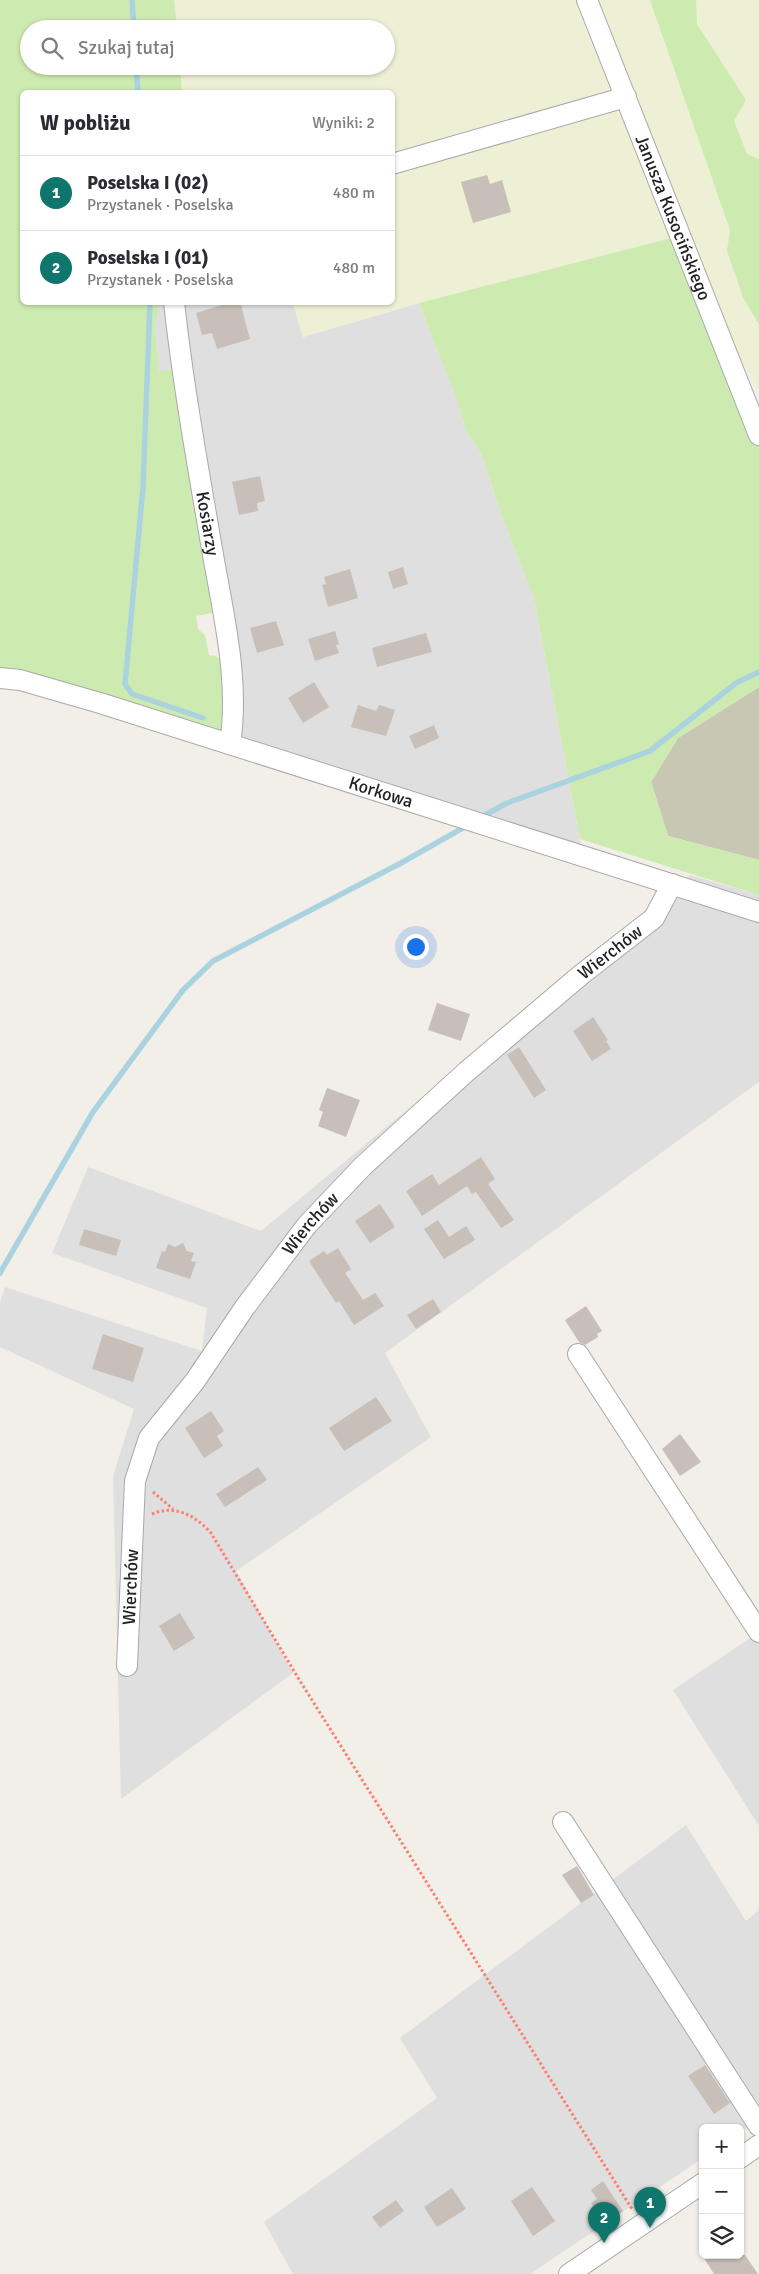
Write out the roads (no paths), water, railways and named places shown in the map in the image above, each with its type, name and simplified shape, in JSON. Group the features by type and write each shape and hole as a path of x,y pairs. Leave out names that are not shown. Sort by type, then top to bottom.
{"street":[{"name":"Janusza Kusocińskiego","path":"587,0 759,435"},
{"path":"395,163 626,97"},
{"name":"Kosiarzy","path":"174,305 182,378 228,638 234,688 234,718 230,744"},
{"name":"Korkowa","path":"0,678 20,680 230,744 759,912"},
{"name":"Wierchów","path":"127,1666 135,1481 150,1438 195,1381 245,1307 307,1225 363,1166 466,1072 582,974 654,918 672,884"},
{"path":"578,1354 759,1632"},
{"path":"564,1822 759,2126"},
{"path":"744,2155 759,2145"},
{"path":"569,2274 699,2186"}],"waterway":[{"path":"132,0 133,20"},
{"path":"137,75 138,90"},
{"path":"150,305 143,487 125,684 132,694 203,718"},
{"path":"480,818 507,803 650,751 736,683 759,672"},
{"path":"0,1273 93,1112 183,990 213,961 401,863 468,825"}],"place":[{"name":"Poselska I (02)","path":"650,2228"},
{"name":"Poselska I (01)","path":"604,2243"}]}
